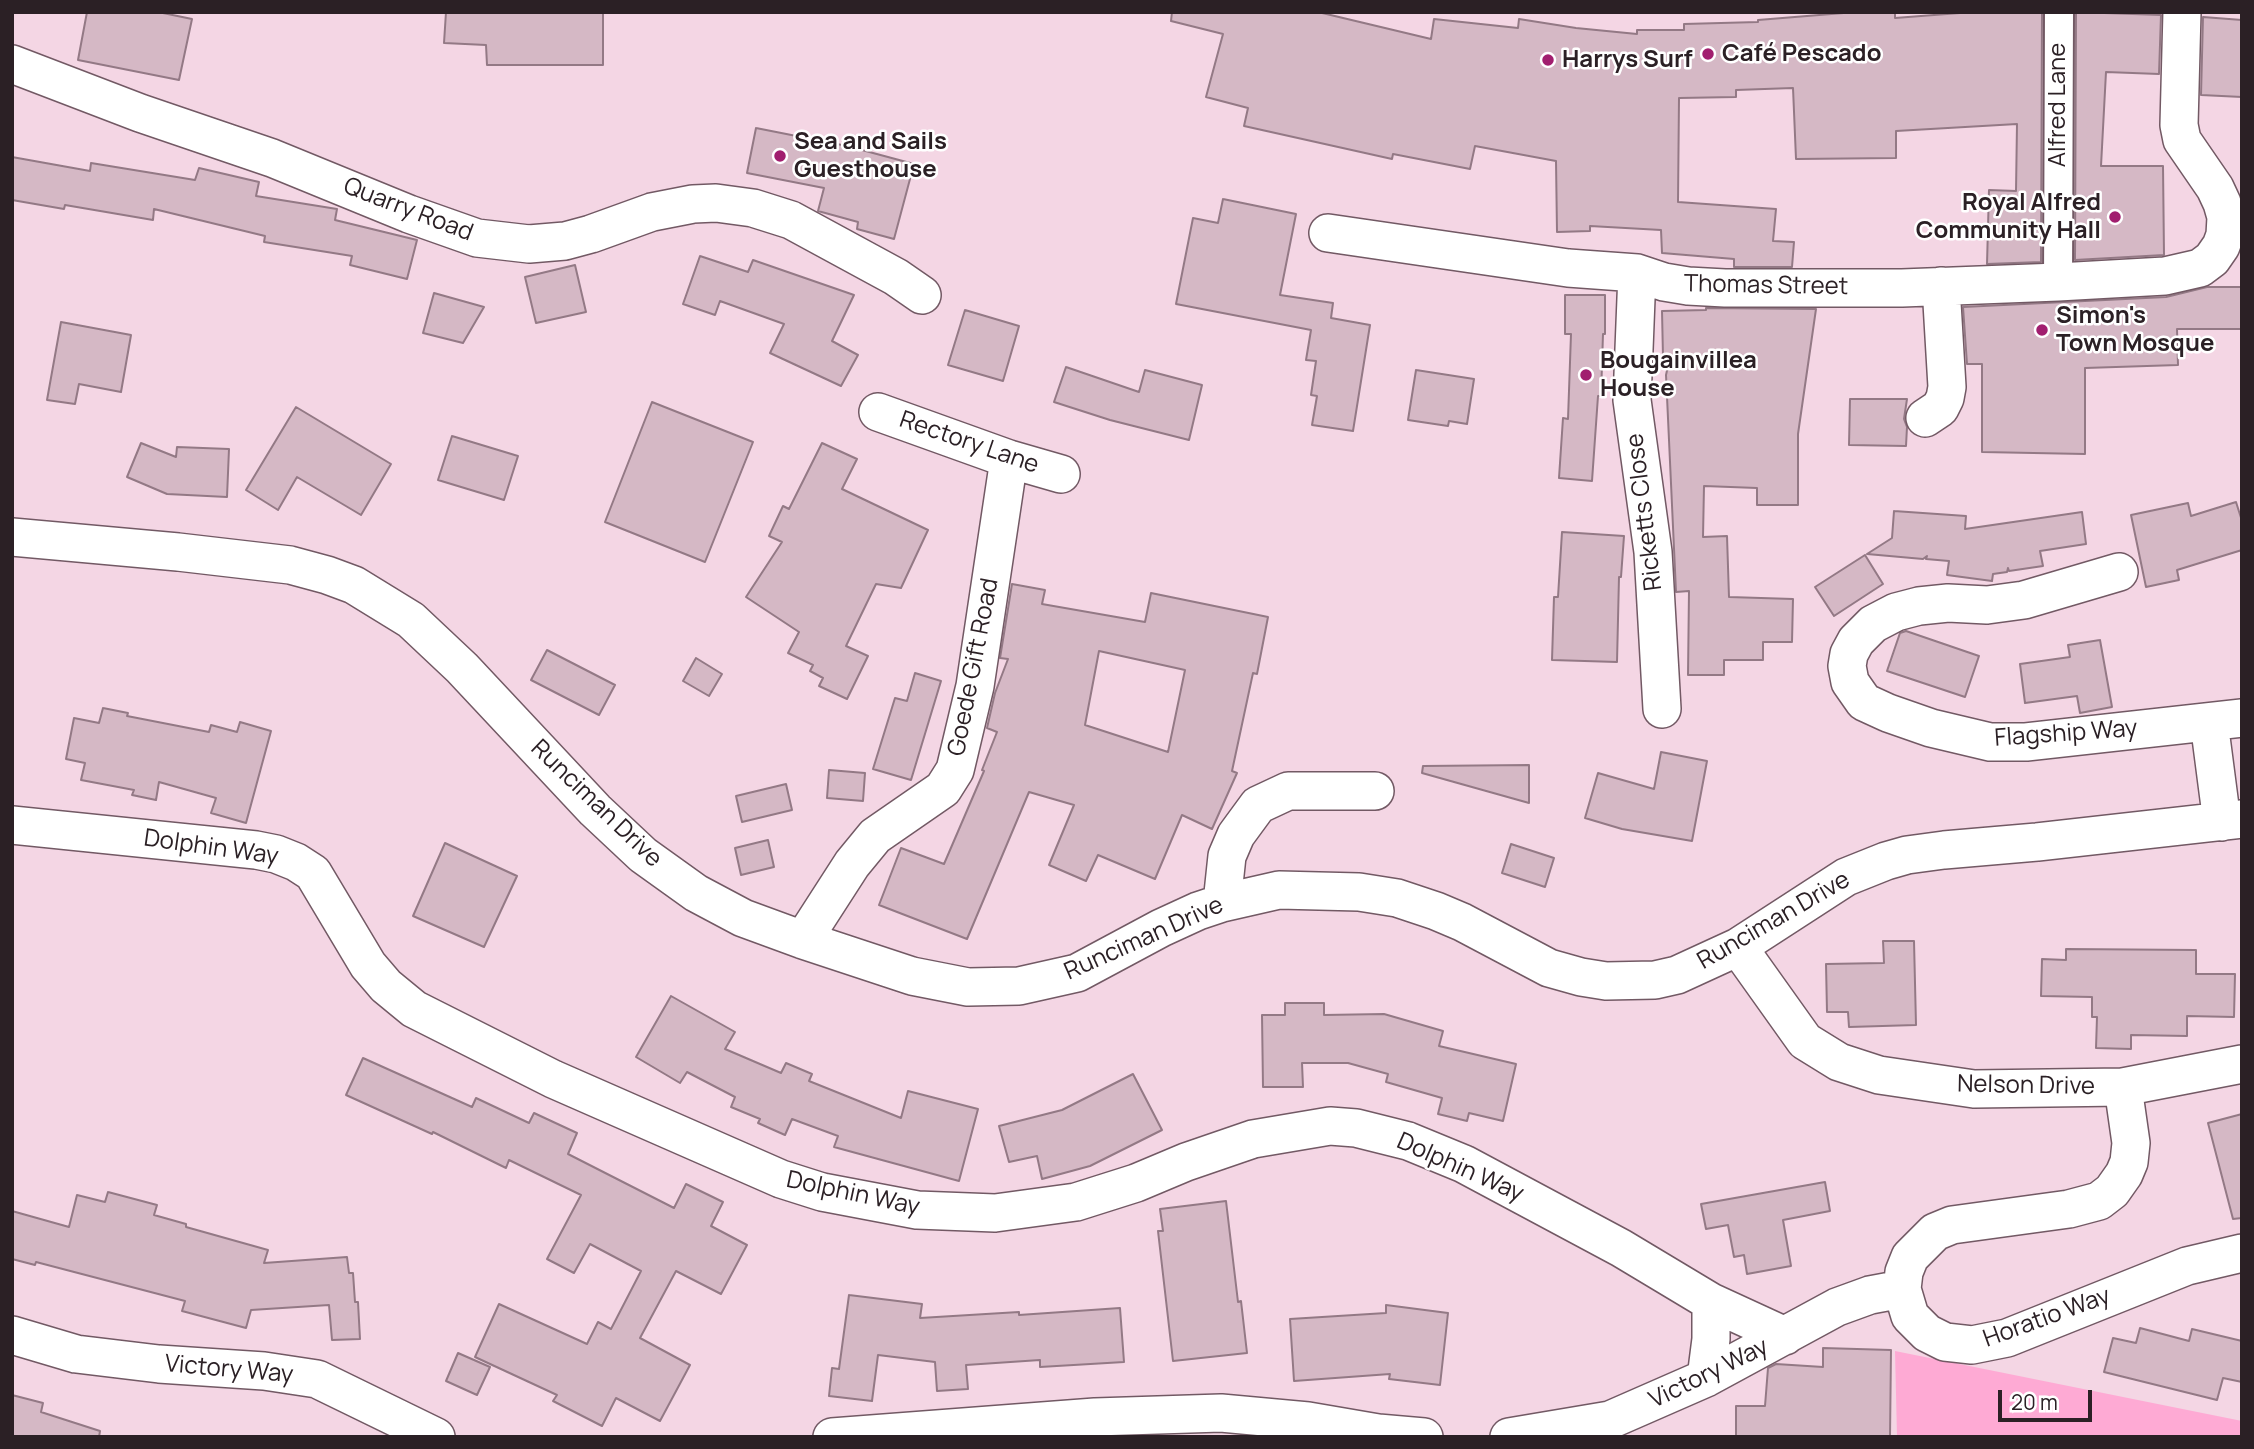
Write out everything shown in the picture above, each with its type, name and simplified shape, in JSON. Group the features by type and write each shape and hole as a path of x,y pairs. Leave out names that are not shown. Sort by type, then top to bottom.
{"street":[{"name":"Alfred Lane","path":"2057,282 2059,12"},
{"name":"Thomas Street","path":"1328,233 1568,268 1637,273 1688,286 1841,289 2057,282 2165,276 2200,268 2212,259 2225,235 2225,217 2215,188 2182,140 2179,125 2182,12"},
{"name":"Quarry Road","path":"12,64 140,113 272,158 409,214 477,238 529,244 565,240 591,234 652,212 692,204 716,203 753,208 800,225 896,277 922,295"},
{"name":"Ricketts Close","path":"1637,273 1632,400 1653,552 1662,709"},
{"path":"1925,418 1940,408 1947,387 1941,286"},
{"name":"Rectory Lane","path":"878,411 1009,459 1061,474"},
{"name":"Goede Gift Road","path":"803,940 852,864 875,836 943,789 955,770 975,686 1009,459"},
{"name":"Runciman Drive","path":"12,537 290,565 354,585 411,620 462,668 595,810 643,855 696,893 743,918 803,940 912,976 968,987 1019,986 1077,973 1161,928 1222,903 1279,890 1359,892 1397,898 1462,922 1549,968 1606,981 1656,979 1677,975 1738,947 1846,877 1907,855 2232,820"},
{"name":"Flagship Way","path":"2119,572 2024,600 1987,605 1948,603 1896,612 1873,624 1856,641 1849,654 1847,666 1850,682 1864,702 1888,713 1931,728 1990,741 2026,741 2225,720"},
{"path":"2225,720 2232,820"},
{"path":"1222,903 1227,856 1236,835 1258,805 1289,791 1375,791"},
{"name":"Dolphin Way","path":"12,825 256,850 296,862 313,873 368,965 386,986 414,1009 554,1079 781,1179 822,1192 917,1210 995,1213 1076,1202 1136,1183 1253,1139 1330,1126 1356,1128 1408,1141 1464,1164 1611,1242 1711,1302 1785,1336"},
{"name":"Nelson Drive","path":"1738,947 1805,1041 1839,1062 1879,1075 1974,1089 2123,1087 2242,1064"},
{"path":"1902,1289 1904,1272 1910,1257 1935,1232 1952,1225 2069,1209 2099,1201 2112,1191 2129,1162 2131,1143 2123,1087"},
{"name":"Horatio Way","path":"1902,1289 1910,1316 1927,1334 1945,1342 1972,1345 2007,1338 2187,1266 2242,1253"},
{"name":"Victory Way","path":"1509,1437 1610,1420 1706,1378 1837,1307 1902,1289"},
{"path":"1706,1378 1711,1339 1711,1302"},
{"name":"Victory Way","path":"12,1335 76,1354 159,1364 264,1371 317,1379 436,1437"},
{"path":"832,1437 1095,1417 1221,1413 1308,1421 1378,1433 1424,1437"}],"shaded area":[{"path":"1895,1351 2242,1421 2242,1437 1897,1437"}],"building":[{"path":"87,12 158,12 192,19 179,80 78,60"},
{"path":"446,12 603,12 603,65 487,65 486,45 444,43"},
{"path":"1172,12 1318,12 1431,39 1434,19 1518,28 1519,19 1637,34 1637,30 1684,30 1684,24 1758,22 1856,12 1895,12 1895,18 1973,12 2042,12 2041,262 1987,264 1989,190 2016,191 2017,124 1896,131 1896,158 1796,159 1793,88 1736,90 1736,97 1679,98 1678,202 1776,209 1773,241 1794,242 1792,267 1734,267 1734,259 1662,253 1661,230 1590,226 1590,231 1557,232 1556,161 1475,146 1470,169 1393,154 1392,159 1244,126 1248,108 1206,97 1223,34 1171,21"},
{"path":"2076,12 2161,15 2159,74 2106,72 2101,166 2163,166 2164,255 2075,260"},
{"path":"2203,17 2242,20 2242,97 2201,95"},
{"path":"756,128 847,146 914,164 894,239 857,229 858,222 818,211 824,188 747,173"},
{"path":"12,157 90,171 91,163 195,180 199,168 259,182 256,196 337,209 335,220 417,240 407,279 350,265 352,256 264,242 265,236 154,209 153,220 65,205 64,209 12,200"},
{"path":"1223,199 1296,214 1280,295 1333,303 1331,318 1370,325 1353,431 1312,425 1317,396 1311,395 1316,361 1306,360 1311,330 1176,304 1193,218 1218,223"},
{"path":"700,256 748,272 753,260 854,295 832,341 858,355 841,386 770,353 784,324 720,301 715,315 683,304"},
{"path":"575,265 586,312 536,323 525,277"},
{"path":"2207,287 2242,287 2242,329 2177,329 2178,365 2085,368 2085,454 1982,452 1982,364 1967,364 1963,307 2166,297"},
{"path":"434,293 484,307 463,343 423,333"},
{"path":"1565,295 1605,295 1601,396 1598,396 1592,481 1559,478 1563,418 1568,419 1571,334 1565,334"},
{"path":"1706,308 1816,309 1798,434 1798,505 1757,505 1757,488 1704,486 1703,537 1727,536 1729,597 1793,599 1792,642 1763,642 1763,660 1724,660 1724,675 1688,675 1689,591 1676,592 1666,375 1670,357 1663,357 1662,311"},
{"path":"965,310 1019,326 1003,381 948,365"},
{"path":"61,322 131,335 121,392 79,384 75,404 47,400"},
{"path":"1066,367 1139,392 1145,370 1202,385 1189,440 1110,420 1054,402"},
{"path":"1416,370 1474,379 1467,424 1449,421 1448,426 1408,420"},
{"path":"1850,399 1907,399 1904,419 1907,427 1906,446 1849,445"},
{"path":"652,402 753,442 705,562 605,522"},
{"path":"296,407 391,464 361,515 297,477 278,510 246,490"},
{"path":"452,436 518,456 504,500 438,480"},
{"path":"141,443 176,457 177,447 229,449 227,497 167,494 127,477"},
{"path":"822,443 857,459 842,489 928,530 901,588 876,584 846,646 868,656 847,699 819,686 823,678 810,671 813,665 788,653 799,632 746,597 782,542 769,536 783,506 789,509"},
{"path":"2236,502 2242,521 2242,550 2177,570 2179,580 2146,587 2131,515 2188,503 2191,516"},
{"path":"1894,511 1966,516 1965,529 2082,512 2086,544 2040,551 2043,566 2009,571 2008,568 2007,572 1993,574 1992,581 1947,575 1949,561 1926,559 1927,556 1923,559 1867,554 1892,538"},
{"path":"1562,532 1624,536 1619,577 1617,662 1552,660 1554,597 1558,597"},
{"path":"1865,555 1883,584 1834,616 1815,587"},
{"path":"1012,584 1045,590 1042,604 1145,622 1151,593 1268,617 1257,674 1253,673 1232,771 1237,773 1212,829 1182,815 1155,879 1098,855 1086,881 1049,865 1074,805 1029,792 967,939 879,905 901,848 944,864 984,771 982,770 997,732 987,728 995,693 1008,659 1000,658","holes":["1099,651 1185,670 1168,752 1085,725"]},
{"path":"1906,631 1979,656 1965,697 1887,671 1900,633"},
{"path":"2100,640 2112,707 2080,713 2077,696 2025,703 2020,664 2070,657 2068,645"},
{"path":"547,650 615,685 599,715 531,680"},
{"path":"696,658 722,674 709,696 683,681"},
{"path":"915,673 941,681 911,780 873,769 895,698 907,701"},
{"path":"103,708 128,713 127,716 209,732 211,725 237,732 240,722 271,731 246,823 211,813 216,798 159,782 156,800 132,795 134,790 81,780 85,763 66,759 74,718 99,723"},
{"path":"1661,752 1707,761 1692,841 1622,829 1585,818 1598,773 1654,789"},
{"path":"1529,765 1529,803 1422,773 1423,766"},
{"path":"829,770 865,773 863,801 827,798"},
{"path":"786,784 792,810 742,822 736,796"},
{"path":"768,840 774,867 741,875 735,848"},
{"path":"445,843 517,876 484,947 413,916"},
{"path":"1511,844 1554,858 1545,887 1502,873"},
{"path":"1883,941 1914,941 1916,1025 1849,1027 1848,1012 1827,1012 1826,964 1884,963"},
{"path":"2066,949 2196,950 2196,974 2235,974 2234,1017 2187,1016 2187,1036 2131,1035 2131,1049 2096,1048 2097,1017 2092,1017 2092,997 2041,996 2042,959 2066,960"},
{"path":"671,996 735,1032 725,1049 781,1073 786,1063 812,1074 809,1081 901,1118 908,1091 978,1109 959,1181 834,1147 838,1136 792,1119 785,1135 758,1123 760,1119 731,1107 735,1097 687,1072 680,1083 636,1057"},
{"path":"1285,1003 1324,1003 1324,1015 1384,1014 1443,1031 1439,1046 1516,1064 1503,1121 1469,1113 1467,1121 1438,1114 1442,1098 1386,1082 1388,1074 1348,1063 1302,1063 1303,1087 1263,1087 1262,1015 1285,1015"},
{"path":"363,1058 472,1107 476,1098 529,1123 534,1113 577,1133 568,1154 674,1208 686,1184 723,1202 711,1226 747,1245 721,1294 676,1271 640,1338 690,1365 660,1421 616,1398 602,1426 553,1401 557,1395 475,1357 499,1304 587,1344 598,1322 611,1329 641,1271 590,1244 574,1273 547,1259 581,1195 509,1160 506,1168 433,1132 432,1134 346,1095"},
{"path":"1133,1074 1162,1130 1090,1166 1042,1179 1037,1156 1009,1162 999,1126 1062,1110"},
{"path":"2242,1114 2242,1218 2233,1219 2208,1123"},
{"path":"1825,1182 1830,1211 1783,1220 1791,1266 1747,1274 1744,1255 1734,1257 1728,1225 1706,1229 1701,1204"},
{"path":"108,1192 157,1205 154,1215 186,1224 186,1227 268,1250 264,1263 347,1257 349,1273 353,1273 355,1302 358,1302 360,1339 332,1340 329,1305 251,1310 246,1328 182,1311 185,1301 36,1262 35,1265 12,1259 12,1211 69,1227 77,1195 105,1202"},
{"path":"1226,1201 1247,1353 1173,1361 1158,1231 1163,1231 1160,1209"},
{"path":"849,1295 922,1304 920,1318 1120,1308 1124,1362 1040,1367 1040,1360 966,1365 968,1389 937,1391 935,1362 878,1355 872,1401 829,1396 832,1368 839,1369"},
{"path":"1386,1305 1448,1313 1440,1385 1389,1379 1390,1374 1294,1381 1290,1319 1386,1313"},
{"path":"2140,1328 2189,1341 2192,1329 2242,1341 2242,1382 2223,1378 2217,1400 2104,1372 2113,1338 2136,1343"},
{"path":"1823,1348 1891,1350 1890,1437 1736,1437 1736,1406 1765,1406 1768,1368 1776,1364 1823,1367"},
{"path":"458,1353 490,1367 477,1395 446,1381"},
{"path":"12,1395 43,1403 41,1412 100,1431 99,1437 12,1437"}],"place":[{"name":"Café Pescado","path":"1708,54"},
{"name":"Harrys Surf","path":"1548,60"},
{"name":"Sea and Sails Guesthouse","path":"780,156"},
{"name":"Royal Alfred Community Hall","path":"2115,217"},
{"name":"Simon's Town Mosque","path":"2042,330"},
{"name":"Bougainvillea House","path":"1586,375"}]}
